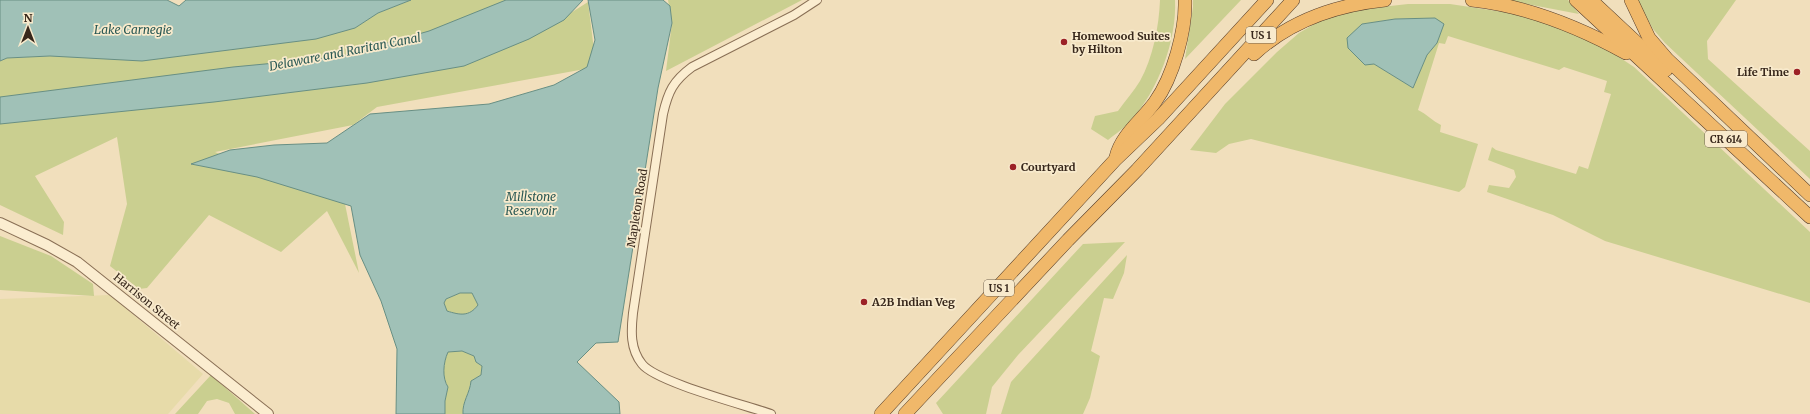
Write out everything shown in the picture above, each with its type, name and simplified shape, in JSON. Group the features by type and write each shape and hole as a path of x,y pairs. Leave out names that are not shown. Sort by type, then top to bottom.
{"highway":[{"path":"1115,160 1118,146 1156,102 1168,78 1177,54 1185,0"},
{"name":"US 1","path":"881,414 1115,160 1158,119 1267,0"},
{"name":"US 1","path":"904,414 1068,240 1137,170 1293,0"},
{"path":"1229,70 1242,64 1281,33 1301,22 1327,11 1350,5 1385,0"},
{"path":"1472,0 1508,6 1555,19 1584,31 1642,61"},
{"path":"1576,0 1642,61"},
{"path":"1591,0 1759,155 1782,170"},
{"path":"1631,0 1642,25 1655,46 1678,71 1766,152 1782,170 1810,195"},
{"name":"CR 614","path":"1642,61 1810,217"},
{"path":"911,414 916,401"}],"street":[{"name":"Mapleton Road","path":"771,414 668,379 649,370 642,364 634,348 632,338 633,313 663,114 671,88 678,78 692,67 794,15 817,0"},
{"name":"Harrison Street","path":"0,223 57,250 86,269 268,414"}],"shaded area":[{"path":"110,295 203,374 168,414 0,414 0,299"}],"green space":[{"path":"411,0 564,0 569,14 588,2 595,58 585,69 377,107 353,125 215,152 345,204 359,273 327,211 281,252 209,215 147,288 139,289 110,266 127,204 117,137 35,176 64,222 63,235 0,205 0,61 7,58 50,56 355,28 378,13"},
{"path":"668,0 802,0 666,71 672,23"},
{"path":"1160,0 1175,0 1173,32 1164,64 1150,95 1141,108 1126,126 1108,140 1091,129 1095,116 1118,111 1140,81 1152,52"},
{"path":"1193,0 1241,0 1185,59 1193,7"},
{"path":"1506,0 1568,0 1579,14"},
{"path":"1637,0 1736,0 1707,41 1708,59 1810,151 1810,179 1665,43 1653,29"},
{"path":"1408,4 1450,4 1510,13 1552,24 1595,41 1634,67 1810,232 1810,303 1605,241 1553,215 1487,192 1489,185 1509,188 1516,177 1514,170 1488,160 1492,147 1496,150 1576,174 1579,166 1588,169 1611,94 1604,92 1607,81 1564,67 1559,70 1448,36 1445,44 1439,43 1418,110 1441,125 1440,132 1478,144 1465,187 1459,192 1251,139 1229,144 1216,153 1190,150 1225,104 1277,52 1299,33 1323,19 1355,10","holes":["1435,18 1437,43 1427,55 1413,88 1374,64 1362,24 1395,19"]},
{"path":"0,236 51,256 93,284 94,296 0,290"},
{"path":"1125,242 1018,355 992,387 986,414 943,414 936,403 1083,244"},
{"path":"1127,255 1124,273 1113,299 1104,298 1091,351 1100,356 1090,398 1083,414 1001,414 1011,382"},
{"path":"460,293 472,293 478,305 471,312 464,314 447,311 444,303 446,299"},
{"path":"462,351 474,356 476,362 482,366 481,375 471,381 463,414 445,414 445,401 448,387 444,375 445,361 448,352"},
{"path":"211,375 255,414 235,414 229,403 217,399 207,401 198,414 175,414"}],"water":[{"name":"Lake Carnegie","path":"0,0 167,0 179,6 186,0 411,0 378,13 355,28 316,39 142,61 50,56 7,58 0,61"},
{"path":"506,0 583,0 564,20 529,39 464,66 367,83 214,102 0,124 0,97 233,67 339,57 429,31"},
{"name":"Millstone Reservoir","path":"588,0 663,0 670,6 672,23 658,88 618,342 596,343 577,362 619,402 620,414 463,414 471,381 481,375 482,366 476,362 474,356 462,351 448,352 445,361 444,375 448,387 445,401 445,414 396,414 397,349 381,301 360,255 351,206 257,177 191,164 230,150 274,145 327,143 370,114 489,104 554,85 587,67 595,40","holes":["460,293 472,293 478,305 471,312 460,314 447,311 444,303 446,299"]},
{"path":"1435,18 1444,24 1437,43 1427,55 1413,88 1374,64 1365,65 1348,48 1347,38 1362,24 1395,19"}],"place":[{"name":"Homewood Suites by Hilton","path":"1064,42"},
{"name":"Life Time","path":"1797,72"},
{"name":"Courtyard","path":"1013,167"},
{"name":"A2B Indian Veg","path":"864,302"}],"water label":[{"name":"Delaware and Raritan Canal","path":"345,52"}]}
